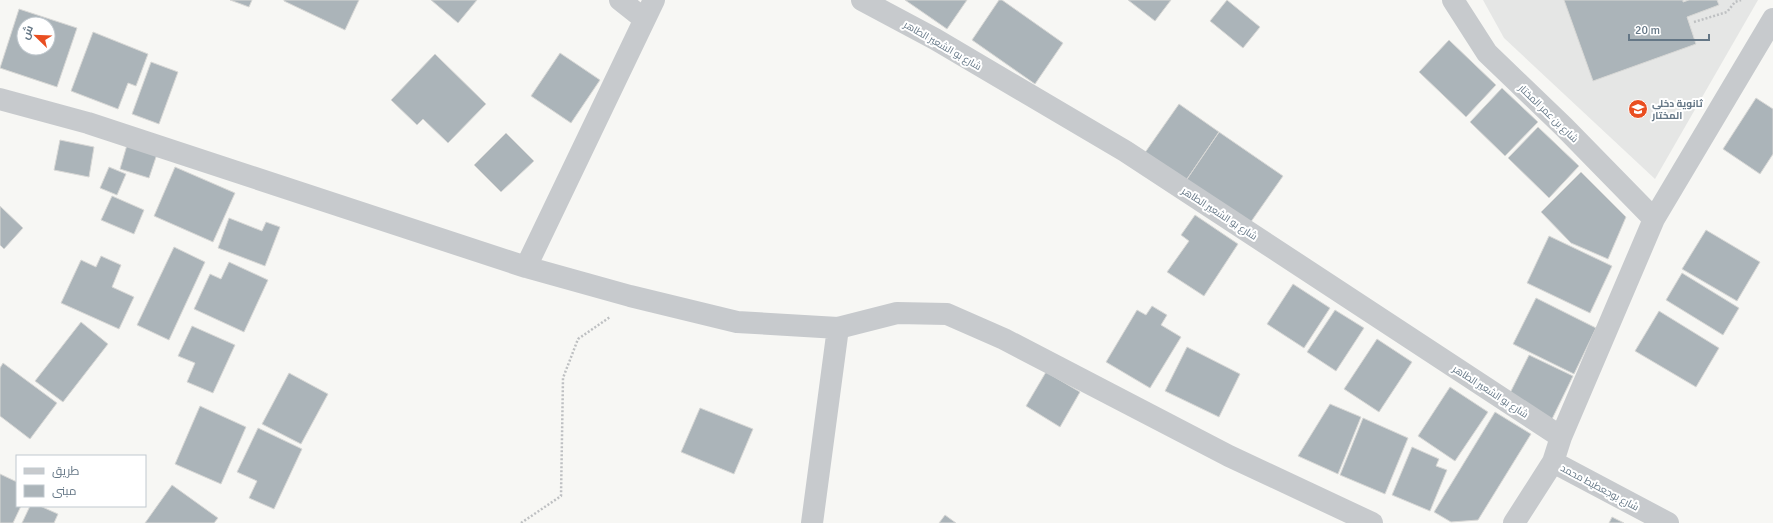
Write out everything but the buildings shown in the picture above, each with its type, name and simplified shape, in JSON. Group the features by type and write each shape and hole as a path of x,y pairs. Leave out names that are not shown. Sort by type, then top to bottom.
{"street":[{"path":"620,0 644,19"},
{"path":"526,267 654,0"},
{"name":"شارع بن عمر المختار","path":"1453,0 1488,53 1564,127 1654,219"},
{"name":"شارع بو الشعير الطاهر","path":"876,3 1125,151 1560,438"},
{"path":"1514,523 1553,462 1560,438 1654,219 1773,19"},
{"path":"0,99 88,123 526,267 630,296 737,322 838,328 897,313 947,314 1004,339 1229,456 1372,523"},
{"path":"811,522 838,328"},
{"name":"شارع بوجعطيط محمد","path":"1553,462 1668,523"}],"path":[{"path":"1694,22 1727,12 1735,1 1741,0"},
{"path":"521,523 561,496 563,378 578,339 606,321 630,296"}],"shaded area":[{"name":"ثانوية دخلي المختار","path":"1483,0 1758,0 1655,179 1504,38"}],"place":[{"name":"ثانوية دخلي المختار","path":"1638,109"}]}
